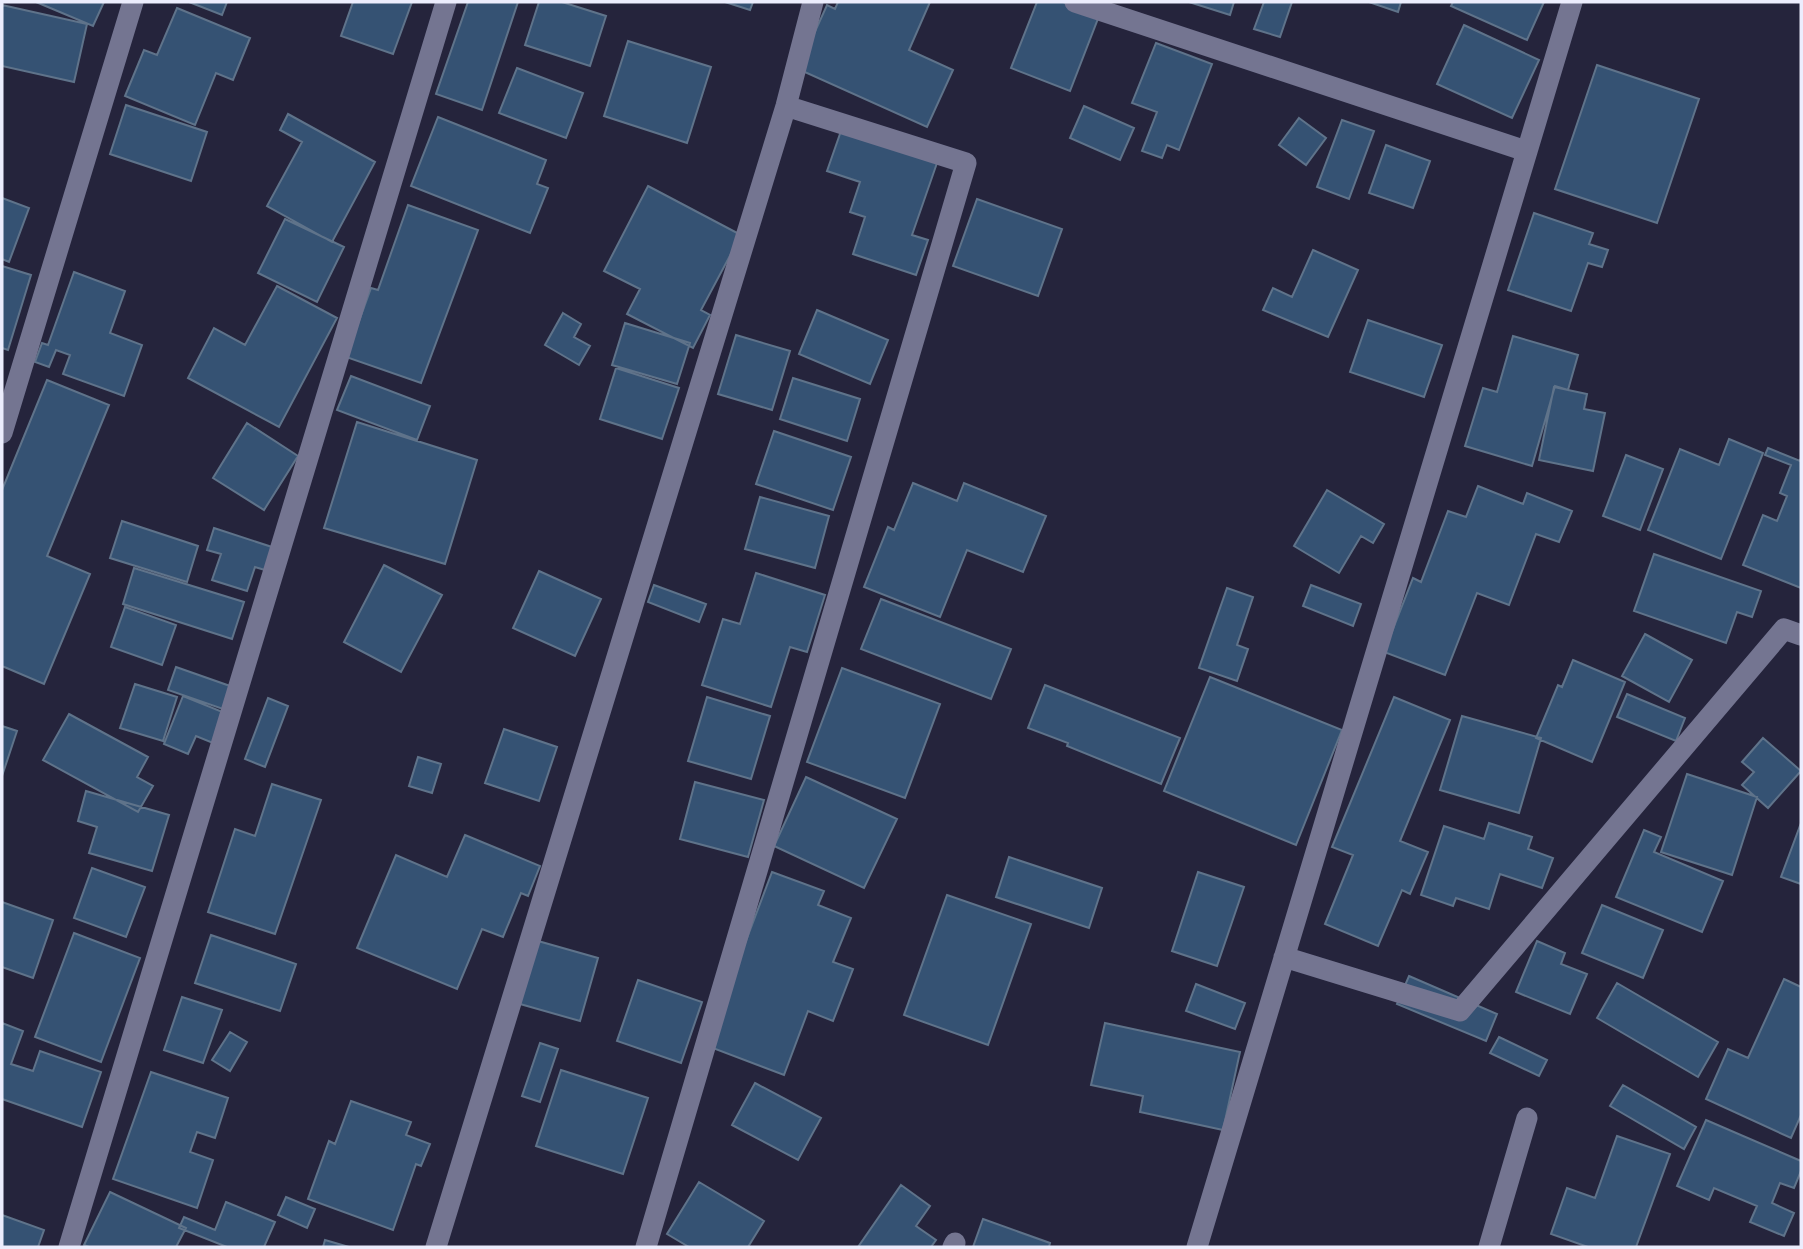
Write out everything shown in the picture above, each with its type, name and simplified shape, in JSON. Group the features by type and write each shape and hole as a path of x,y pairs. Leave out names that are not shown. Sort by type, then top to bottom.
{"street":[{"path":"2,433 133,2"},
{"path":"69,1247 446,2"},
{"path":"436,1247 786,106 813,2"},
{"path":"1075,2 1527,151"},
{"path":"1196,1247 1572,2"},
{"path":"646,1247 966,163 786,106"},
{"path":"1284,957 1460,1011 1784,629 1801,635"},
{"path":"1489,1247 1527,1118"}],"building":[{"path":"36,2 104,2 93,26"},
{"path":"189,2 227,2 222,15"},
{"path":"353,2 412,2 393,54 341,36"},
{"path":"468,2 518,2 482,110 436,94"},
{"path":"539,2 562,2 606,16 590,66 525,45"},
{"path":"725,2 753,2 750,10"},
{"path":"838,2 930,2 909,50 953,70 927,127 798,69 827,5 835,9"},
{"path":"1037,2 1063,2 1099,16 1070,91 1011,68"},
{"path":"1189,2 1234,2 1230,15"},
{"path":"1264,2 1292,2 1280,37 1254,29"},
{"path":"1369,2 1401,2 1398,12"},
{"path":"1453,2 1544,2 1527,40 1451,6"},
{"path":"2,5 87,24 74,82 2,66"},
{"path":"177,8 250,38 233,80 216,73 195,125 125,96 144,50 157,55"},
{"path":"1464,25 1539,60 1512,118 1437,84"},
{"path":"628,41 711,67 687,143 604,116"},
{"path":"1156,43 1212,64 1179,150 1167,145 1162,158 1142,151 1157,112 1132,103"},
{"path":"1597,65 1699,99 1657,223 1555,189"},
{"path":"517,68 583,93 566,138 499,113"},
{"path":"126,105 207,132 191,181 110,154"},
{"path":"1084,106 1134,128 1120,160 1070,138"},
{"path":"288,114 375,162 332,242 267,206 302,142 280,130"},
{"path":"438,117 546,160 537,184 548,188 530,233 411,186"},
{"path":"1299,118 1326,138 1306,165 1279,145"},
{"path":"1342,120 1374,131 1349,199 1317,187"},
{"path":"841,131 937,163 912,235 928,240 916,275 853,254 865,217 850,212 860,182 827,171"},
{"path":"1386,145 1430,161 1413,208 1369,193"},
{"path":"648,186 741,235 701,310 710,315 693,348 627,314 640,289 604,271"},
{"path":"2,198 29,208 9,262 2,259"},
{"path":"977,199 1062,229 1038,296 953,266"},
{"path":"408,205 478,230 421,383 346,357 371,288 378,290"},
{"path":"1534,213 1593,233 1589,244 1608,250 1602,267 1588,263 1571,311 1508,290"},
{"path":"285,219 344,247 317,302 258,273"},
{"path":"1313,250 1358,270 1328,337 1263,310 1273,288 1292,297"},
{"path":"2,266 31,275 8,350 2,348"},
{"path":"74,272 125,291 110,333 142,345 124,396 63,374 70,355 56,350 49,367 35,362 42,343 48,345"},
{"path":"277,286 337,318 279,427 188,378 214,328 245,345"},
{"path":"817,310 888,340 870,384 799,354"},
{"path":"563,313 581,324 574,337 590,346 579,365 545,345"},
{"path":"1368,320 1442,345 1424,397 1350,372"},
{"path":"625,323 690,343 677,384 612,365"},
{"path":"736,335 790,351 772,410 718,394"},
{"path":"1513,336 1578,355 1568,390 1555,386 1532,466 1465,446 1483,388 1497,392"},
{"path":"616,368 679,388 662,439 600,419"},
{"path":"351,376 430,406 417,440 337,410"},
{"path":"793,378 860,399 847,441 780,419"},
{"path":"47,380 109,405 47,556 90,574 44,684 2,666 2,490"},
{"path":"1554,387 1587,394 1584,409 1605,413 1593,471 1539,460"},
{"path":"357,422 477,460 445,564 324,528"},
{"path":"247,423 298,456 264,510 213,478"},
{"path":"774,431 851,457 833,510 756,484"},
{"path":"1729,439 1763,453 1721,559 1648,530 1680,449 1719,465"},
{"path":"1768,448 1800,461 1801,458 1801,588 1743,565 1763,515 1777,521 1787,496 1780,493 1791,465 1765,455"},
{"path":"1626,455 1663,469 1640,530 1603,516"},
{"path":"913,483 957,501 964,483 1046,516 1023,572 967,550 940,617 864,587 888,527 894,530"},
{"path":"1478,486 1523,504 1527,493 1572,511 1559,542 1536,534 1509,605 1477,593 1445,675 1384,652 1413,578 1421,582 1448,511 1466,517"},
{"path":"1327,490 1384,524 1373,543 1361,536 1339,573 1294,546"},
{"path":"760,497 829,516 815,568 745,549"},
{"path":"122,521 198,546 187,582 110,558"},
{"path":"214,528 275,548 268,571 255,567 247,591 212,580 221,554 207,550"},
{"path":"1654,554 1761,591 1752,617 1737,612 1726,643 1634,611"},
{"path":"384,565 442,595 401,672 344,642"},
{"path":"134,568 244,602 232,639 123,604"},
{"path":"539,571 601,599 575,656 513,628"},
{"path":"756,573 825,595 807,652 790,647 771,707 702,685 723,619 740,624"},
{"path":"654,585 706,604 699,622 648,602"},
{"path":"1311,585 1361,604 1353,626 1303,606"},
{"path":"1227,588 1253,597 1237,645 1248,649 1237,681 1199,668"},
{"path":"881,599 1011,649 991,699 861,649"},
{"path":"125,607 176,625 162,665 111,647"},
{"path":"1645,634 1692,660 1669,702 1622,676"},
{"path":"1573,660 1625,682 1592,762 1536,738 1558,685 1562,687"},
{"path":"176,667 230,686 223,709 168,690"},
{"path":"842,668 940,704 905,798 807,762"},
{"path":"1210,677 1342,730 1296,845 1164,791"},
{"path":"135,684 177,697 163,741 120,728"},
{"path":"1045,685 1180,738 1161,784 1028,728"},
{"path":"1627,694 1685,718 1676,741 1617,717"},
{"path":"183,696 225,713 213,743 196,736 188,754 164,744"},
{"path":"707,697 770,716 751,779 688,761"},
{"path":"1394,697 1450,720 1400,841 1428,852 1410,894 1402,890 1378,946 1325,924 1353,855 1332,847"},
{"path":"268,698 288,706 265,767 245,759"},
{"path":"69,714 148,757 137,777 153,786 138,812 43,760"},
{"path":"1462,716 1541,738 1519,813 1440,790"},
{"path":"2,726 17,731 2,776"},
{"path":"504,729 557,747 539,801 485,783"},
{"path":"1763,738 1801,771 1768,808 1742,785 1754,772 1742,762"},
{"path":"418,757 441,764 432,793 409,786"},
{"path":"1687,774 1757,797 1732,875 1661,852"},
{"path":"806,777 897,819 864,888 774,846"},
{"path":"695,782 764,800 748,857 680,839"},
{"path":"272,784 321,800 275,934 208,912 235,829 255,836"},
{"path":"86,791 169,815 152,871 89,853 97,827 78,821"},
{"path":"1489,823 1532,837 1528,849 1553,858 1542,888 1500,874 1489,909 1456,898 1453,906 1421,895 1444,826 1484,839"},
{"path":"1801,823 1801,884 1781,877"},
{"path":"1644,830 1661,837 1654,852 1723,881 1702,932 1616,897"},
{"path":"465,835 540,866 528,896 521,893 503,937 482,929 457,989 357,948 396,855 447,877"},
{"path":"1009,857 1102,888 1089,928 996,897"},
{"path":"92,868 145,887 126,937 74,918"},
{"path":"772,872 824,891 818,905 851,918 833,962 853,969 833,1021 808,1011 784,1075 710,1047 730,983"},
{"path":"1198,872 1244,887 1217,966 1172,951"},
{"path":"947,895 1031,924 988,1045 904,1015"},
{"path":"2,902 53,920 33,978 2,967"},
{"path":"1602,905 1663,930 1643,978 1582,953"},
{"path":"74,933 140,958 101,1062 35,1037"},
{"path":"211,935 296,964 280,1011 195,983"},
{"path":"531,939 598,958 580,1021 513,1002"},
{"path":"1537,941 1565,953 1561,964 1587,974 1570,1014 1516,992"},
{"path":"1409,976 1497,1014 1486,1041 1397,1004"},
{"path":"1784,979 1801,987 1801,1115 1791,1138 1706,1099 1728,1049 1748,1058"},
{"path":"638,980 702,1002 681,1063 617,1041"},
{"path":"1617,983 1718,1042 1698,1077 1597,1018"},
{"path":"1196,984 1245,1003 1235,1029 1186,1011"},
{"path":"182,997 222,1010 203,1063 164,1050"},
{"path":"2,1023 23,1031 11,1064 33,1071 40,1051 101,1072 82,1127 2,1099"},
{"path":"1105,1023 1240,1052 1223,1130 1140,1112 1143,1096 1091,1085"},
{"path":"230,1032 247,1042 230,1071 212,1060"},
{"path":"1499,1037 1547,1060 1539,1076 1490,1053"},
{"path":"540,1043 558,1049 540,1102 522,1096"},
{"path":"561,1070 648,1098 623,1174 536,1146"},
{"path":"151,1072 228,1098 215,1138 197,1132 190,1152 213,1160 197,1208 113,1179"},
{"path":"755,1083 821,1118 798,1160 732,1125"},
{"path":"1623,1085 1696,1127 1684,1149 1610,1106"},
{"path":"351,1101 411,1122 406,1135 430,1144 421,1166 416,1164 393,1230 308,1199 329,1141 335,1144"},
{"path":"1706,1120 1801,1161 1801,1171 1794,1188 1780,1183 1772,1203 1794,1213 1784,1236 1750,1222 1757,1206 1714,1188 1709,1200 1677,1186"},
{"path":"1617,1136 1670,1154 1636,1247 1588,1247 1551,1234 1567,1188 1595,1198"},
{"path":"699,1182 764,1221 748,1247 689,1247 667,1234"},
{"path":"901,1185 930,1206 916,1226 936,1240 931,1247 858,1247"},
{"path":"110,1192 186,1228 176,1247 84,1245"},
{"path":"286,1197 315,1209 307,1228 278,1215"},
{"path":"226,1202 275,1222 264,1247 227,1247 179,1228 184,1217 215,1230"},
{"path":"2,1215 44,1230 38,1247 2,1247"},
{"path":"983,1219 1050,1243 1049,1247 973,1247"},
{"path":"325,1240 349,1247 323,1247"}]}
